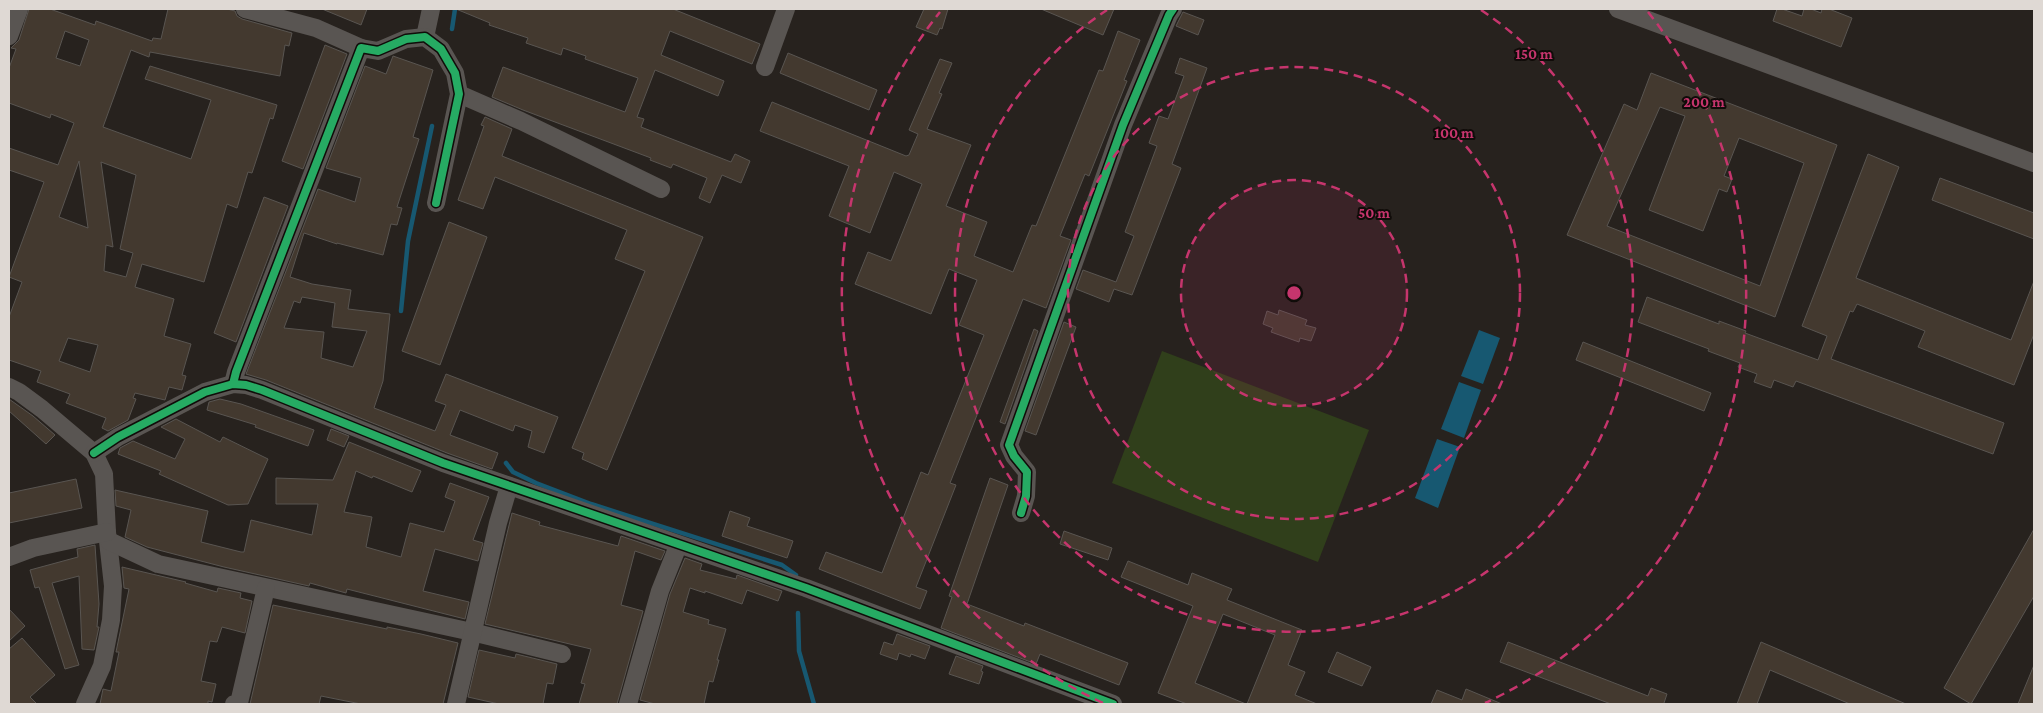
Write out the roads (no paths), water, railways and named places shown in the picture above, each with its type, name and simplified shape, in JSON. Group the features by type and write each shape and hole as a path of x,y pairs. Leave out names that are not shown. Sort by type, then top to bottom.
{"street":[{"path":"9,36 19,9"},
{"path":"245,9 316,28 361,48 378,52 406,39 425,38 442,49 455,74 459,94 436,203"},
{"path":"425,38 431,9"},
{"path":"765,66 786,9"},
{"path":"1021,513 1026,496 1027,472 1014,456 1009,445 1123,125 1168,15 1173,9"},
{"path":"1618,9 2034,163"},
{"path":"233,384 239,363 361,48"},
{"path":"459,94 538,129 661,189"},
{"path":"94,453 118,437 205,392 233,384 246,385 443,464 607,519 678,546 806,588 1113,704"},
{"path":"9,387 19,392 94,453 104,474 113,586 111,620 102,666 85,704"},
{"path":"456,704 498,523 509,486"},
{"path":"9,556 58,542 108,536 158,564 472,632 562,654"},
{"path":"628,704 660,591 678,546"},
{"path":"234,704 239,703 266,588"}],"water":[{"path":"1479,330 1500,338 1483,384 1461,376"},
{"path":"1459,382 1481,390 1464,438 1441,429"},
{"path":"1437,439 1460,447 1438,508 1415,498"}],"waterway":[{"path":"452,29 455,9"},
{"path":"401,311 408,241 432,126"},
{"path":"506,463 513,472 536,483 591,504 782,565 796,575"},
{"path":"798,613 799,651 814,704"}]}
